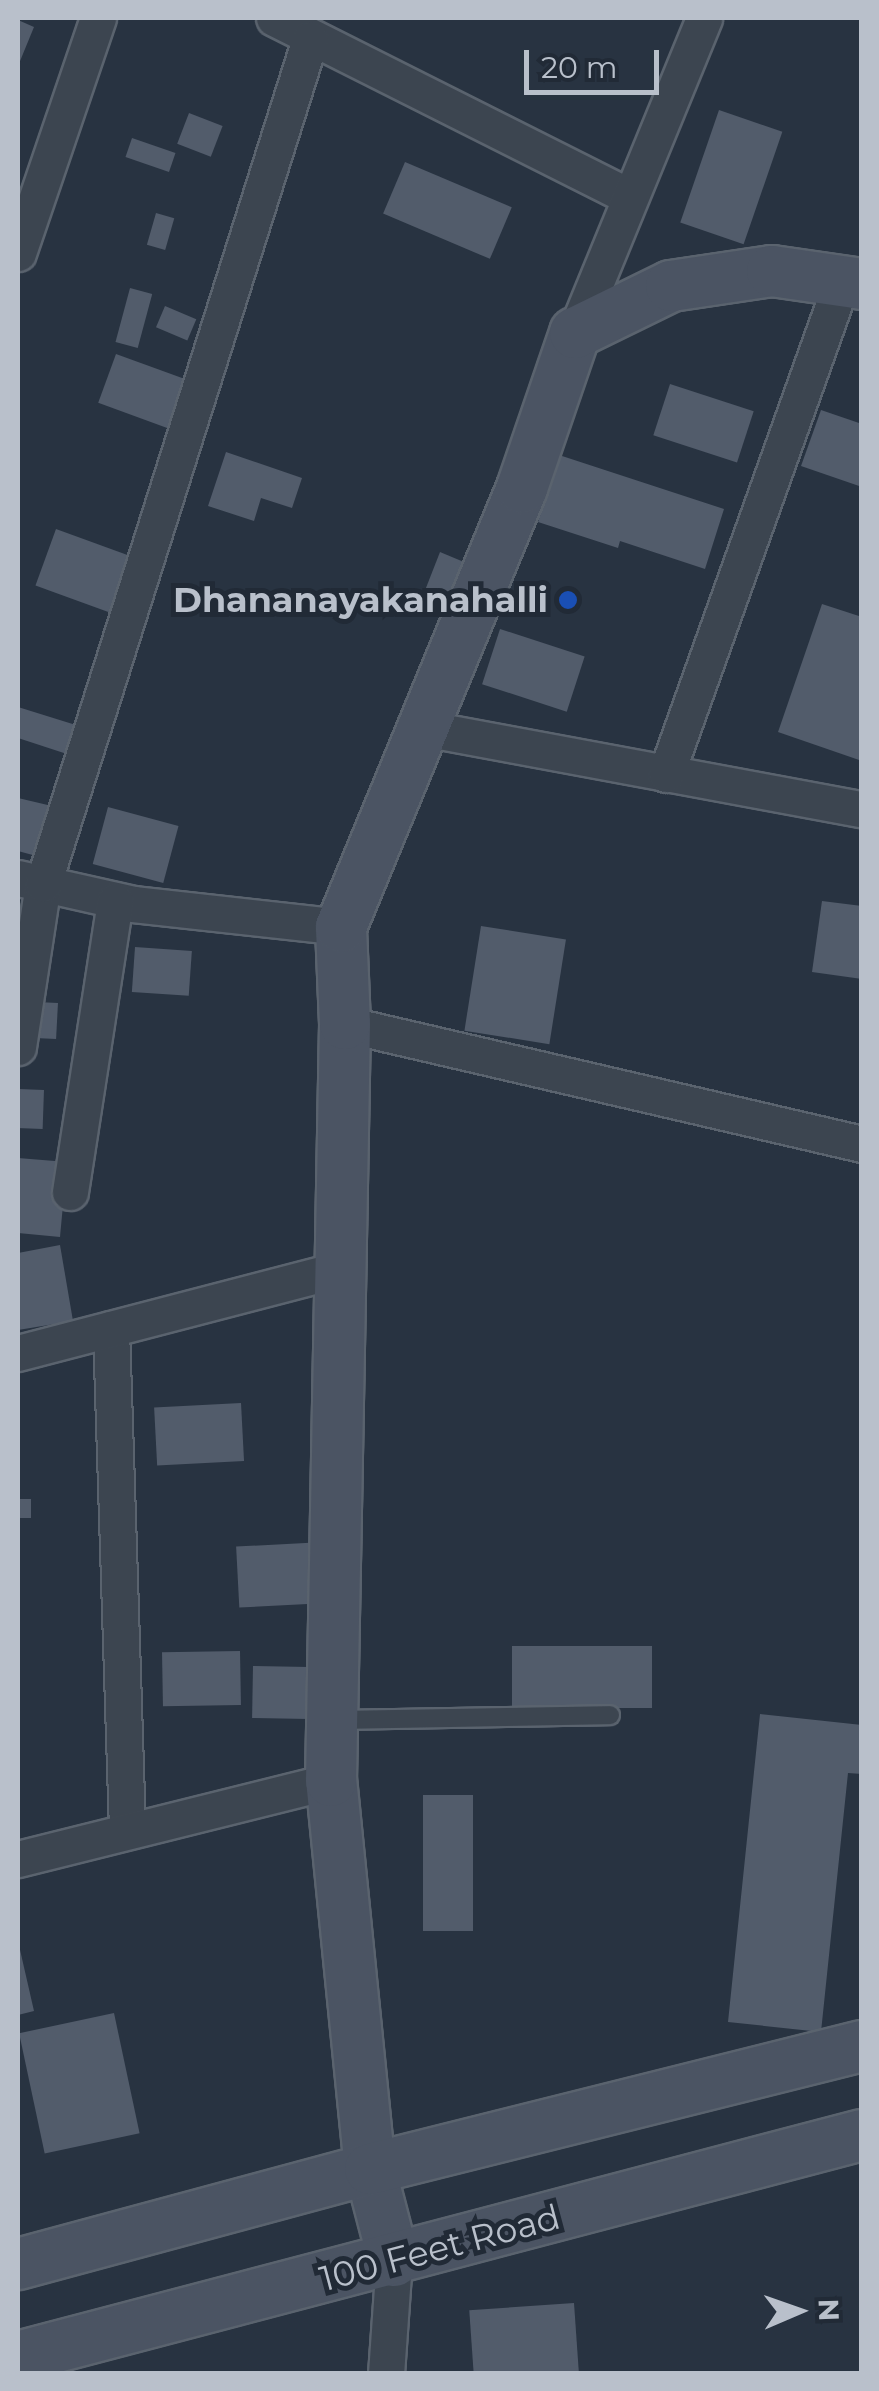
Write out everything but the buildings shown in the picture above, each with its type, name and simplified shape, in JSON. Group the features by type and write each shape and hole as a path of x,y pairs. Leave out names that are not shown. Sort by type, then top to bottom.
{"street":[{"path":"18,253 98,18"},
{"path":"274,18 630,197"},
{"path":"386,2374 394,2261 370,2168 331,1781 344,1024 341,927 522,488 574,333 704,18"},
{"path":"18,1047 30,881 310,39"},
{"path":"574,333 671,286 772,271 852,283 666,774"},
{"path":"423,728 862,809"},
{"path":"30,881 115,900 341,927"},
{"path":"70,1192 115,900"},
{"path":"344,1024 862,1144"},
{"path":"18,1353 340,1268"},
{"path":"112,1329 128,1829"},
{"path":"18,1859 331,1781"},
{"path":"18,2264 370,2168 862,2046"},
{"name":"100 Feet Road","path":"18,2357 862,2135"}],"lane":[{"path":"332,1720 610,1715"}],"place":[{"name":"Dhananayakanahalli","path":"568,600"}]}
